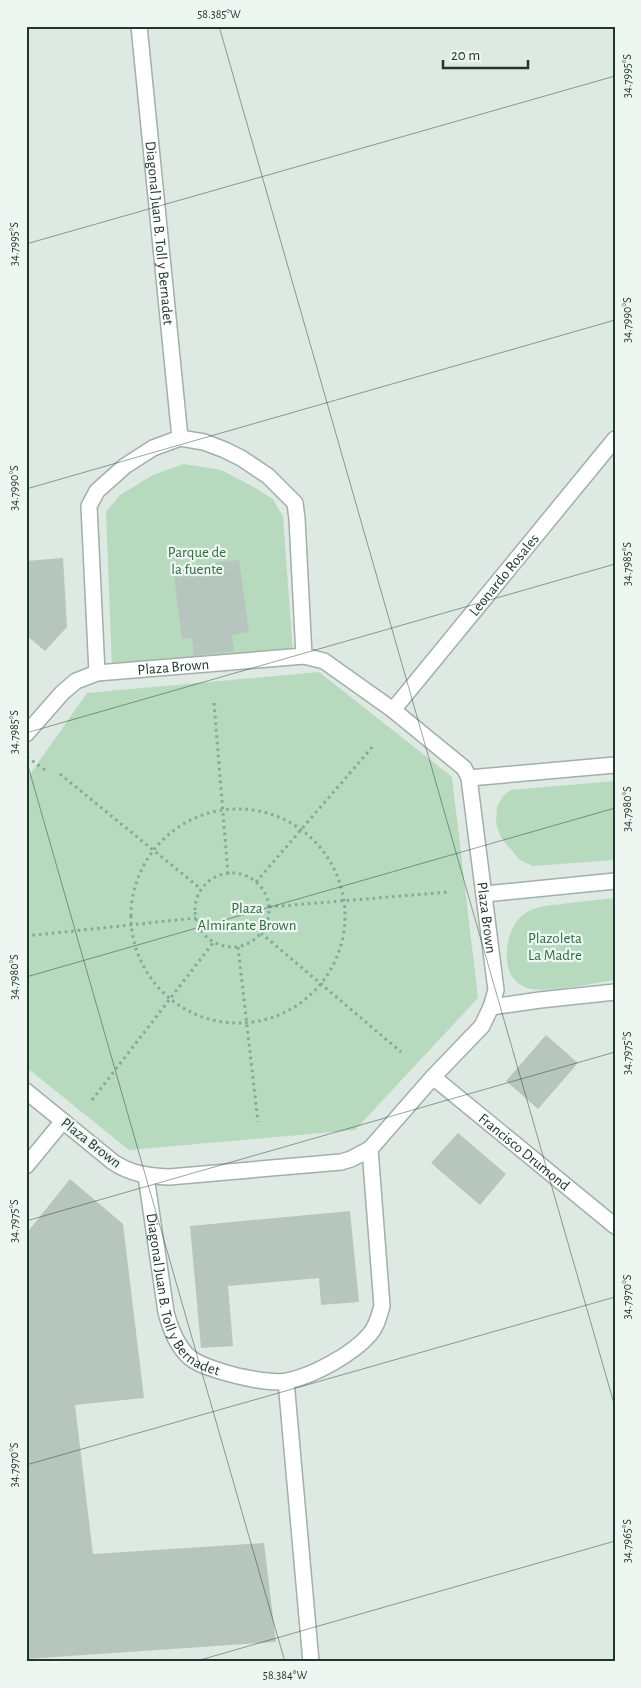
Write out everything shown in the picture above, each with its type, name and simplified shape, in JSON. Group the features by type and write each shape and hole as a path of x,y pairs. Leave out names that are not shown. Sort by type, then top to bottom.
{"street":[{"name":"Diagonal Juan B. Toll y Bernadet","path":"139,26 180,438"},
{"path":"97,674 89,506 96,492 125,466 153,448 180,438 204,442 241,458 268,476 295,504 304,656"},
{"name":"Leonardo Rosales","path":"393,710 615,439"},
{"name":"Plaza Brown","path":"26,734 76,680 97,674 304,656 324,661 393,710 464,768 469,778 496,990 491,1007 482,1026 433,1077 370,1148 351,1159 341,1162 169,1177 146,1176 125,1170 113,1162 26,1091"},
{"path":"469,778 615,765"},
{"path":"485,894 615,881"},
{"path":"491,1007 615,992"},
{"name":"Francisco Drumond","path":"433,1077 615,1226"},
{"path":"26,1166 63,1121"},
{"name":"Diagonal Juan B. Toll y Bernadet","path":"146,1176 166,1312 171,1330 181,1346 189,1357 202,1366 230,1375 286,1381 313,1373 335,1361 370,1334 378,1321 382,1306 370,1148"},
{"path":"286,1381 311,1662"}],"path":[{"path":"214,703 228,874"},
{"path":"256,882 374,746"},
{"path":"26,756 45,770"},
{"path":"60,774 201,889"},
{"path":"223,810 251,810 280,817 301,830 324,852 338,876 345,901 344,933 335,961 315,992 298,1004 273,1017 247,1023 218,1022 192,1013 170,999 149,977 136,951 130,925 132,896 140,872 153,850 172,831 196,817 223,810"},
{"path":"228,874 238,874 256,882 263,890 269,908 266,925 261,933 255,939 238,947 230,948 213,942 205,936 199,928 195,908 201,889 218,876 228,874"},
{"path":"269,908 449,892"},
{"path":"26,936 196,918"},
{"path":"261,933 401,1052"},
{"path":"92,1100 213,942"},
{"path":"238,947 258,1122"}],"green space":[{"name":"Parque de la fuente","path":"184,464 221,470 273,499 283,517 293,653 112,668 106,512 120,495 153,475"},
{"name":"Plaza Almirante Brown","path":"319,672 452,777 478,998 355,1130 129,1150 26,1067 26,780 87,693"},
{"path":"615,781 615,860 533,866 520,860 501,838 496,823 497,807 503,796 511,790"},
{"name":"Plazoleta La Madre","path":"615,898 615,980 545,990 527,988 517,982 510,973 507,962 507,949 509,936 514,925 522,916 531,910 546,906"}],"building":[{"path":"63,558 67,627 45,651 26,635 26,561"},
{"path":"239,560 249,632 232,635 234,651 194,656 192,638 182,639 173,568"},
{"path":"546,1035 578,1063 538,1109 506,1081"},
{"path":"458,1133 506,1174 480,1205 431,1163"},
{"path":"70,1179 123,1224 144,1398 75,1405 93,1554 264,1543 276,1642 26,1659 26,1234"},
{"path":"350,1211 359,1302 321,1305 319,1278 228,1286 233,1346 201,1348 190,1226"}]}
